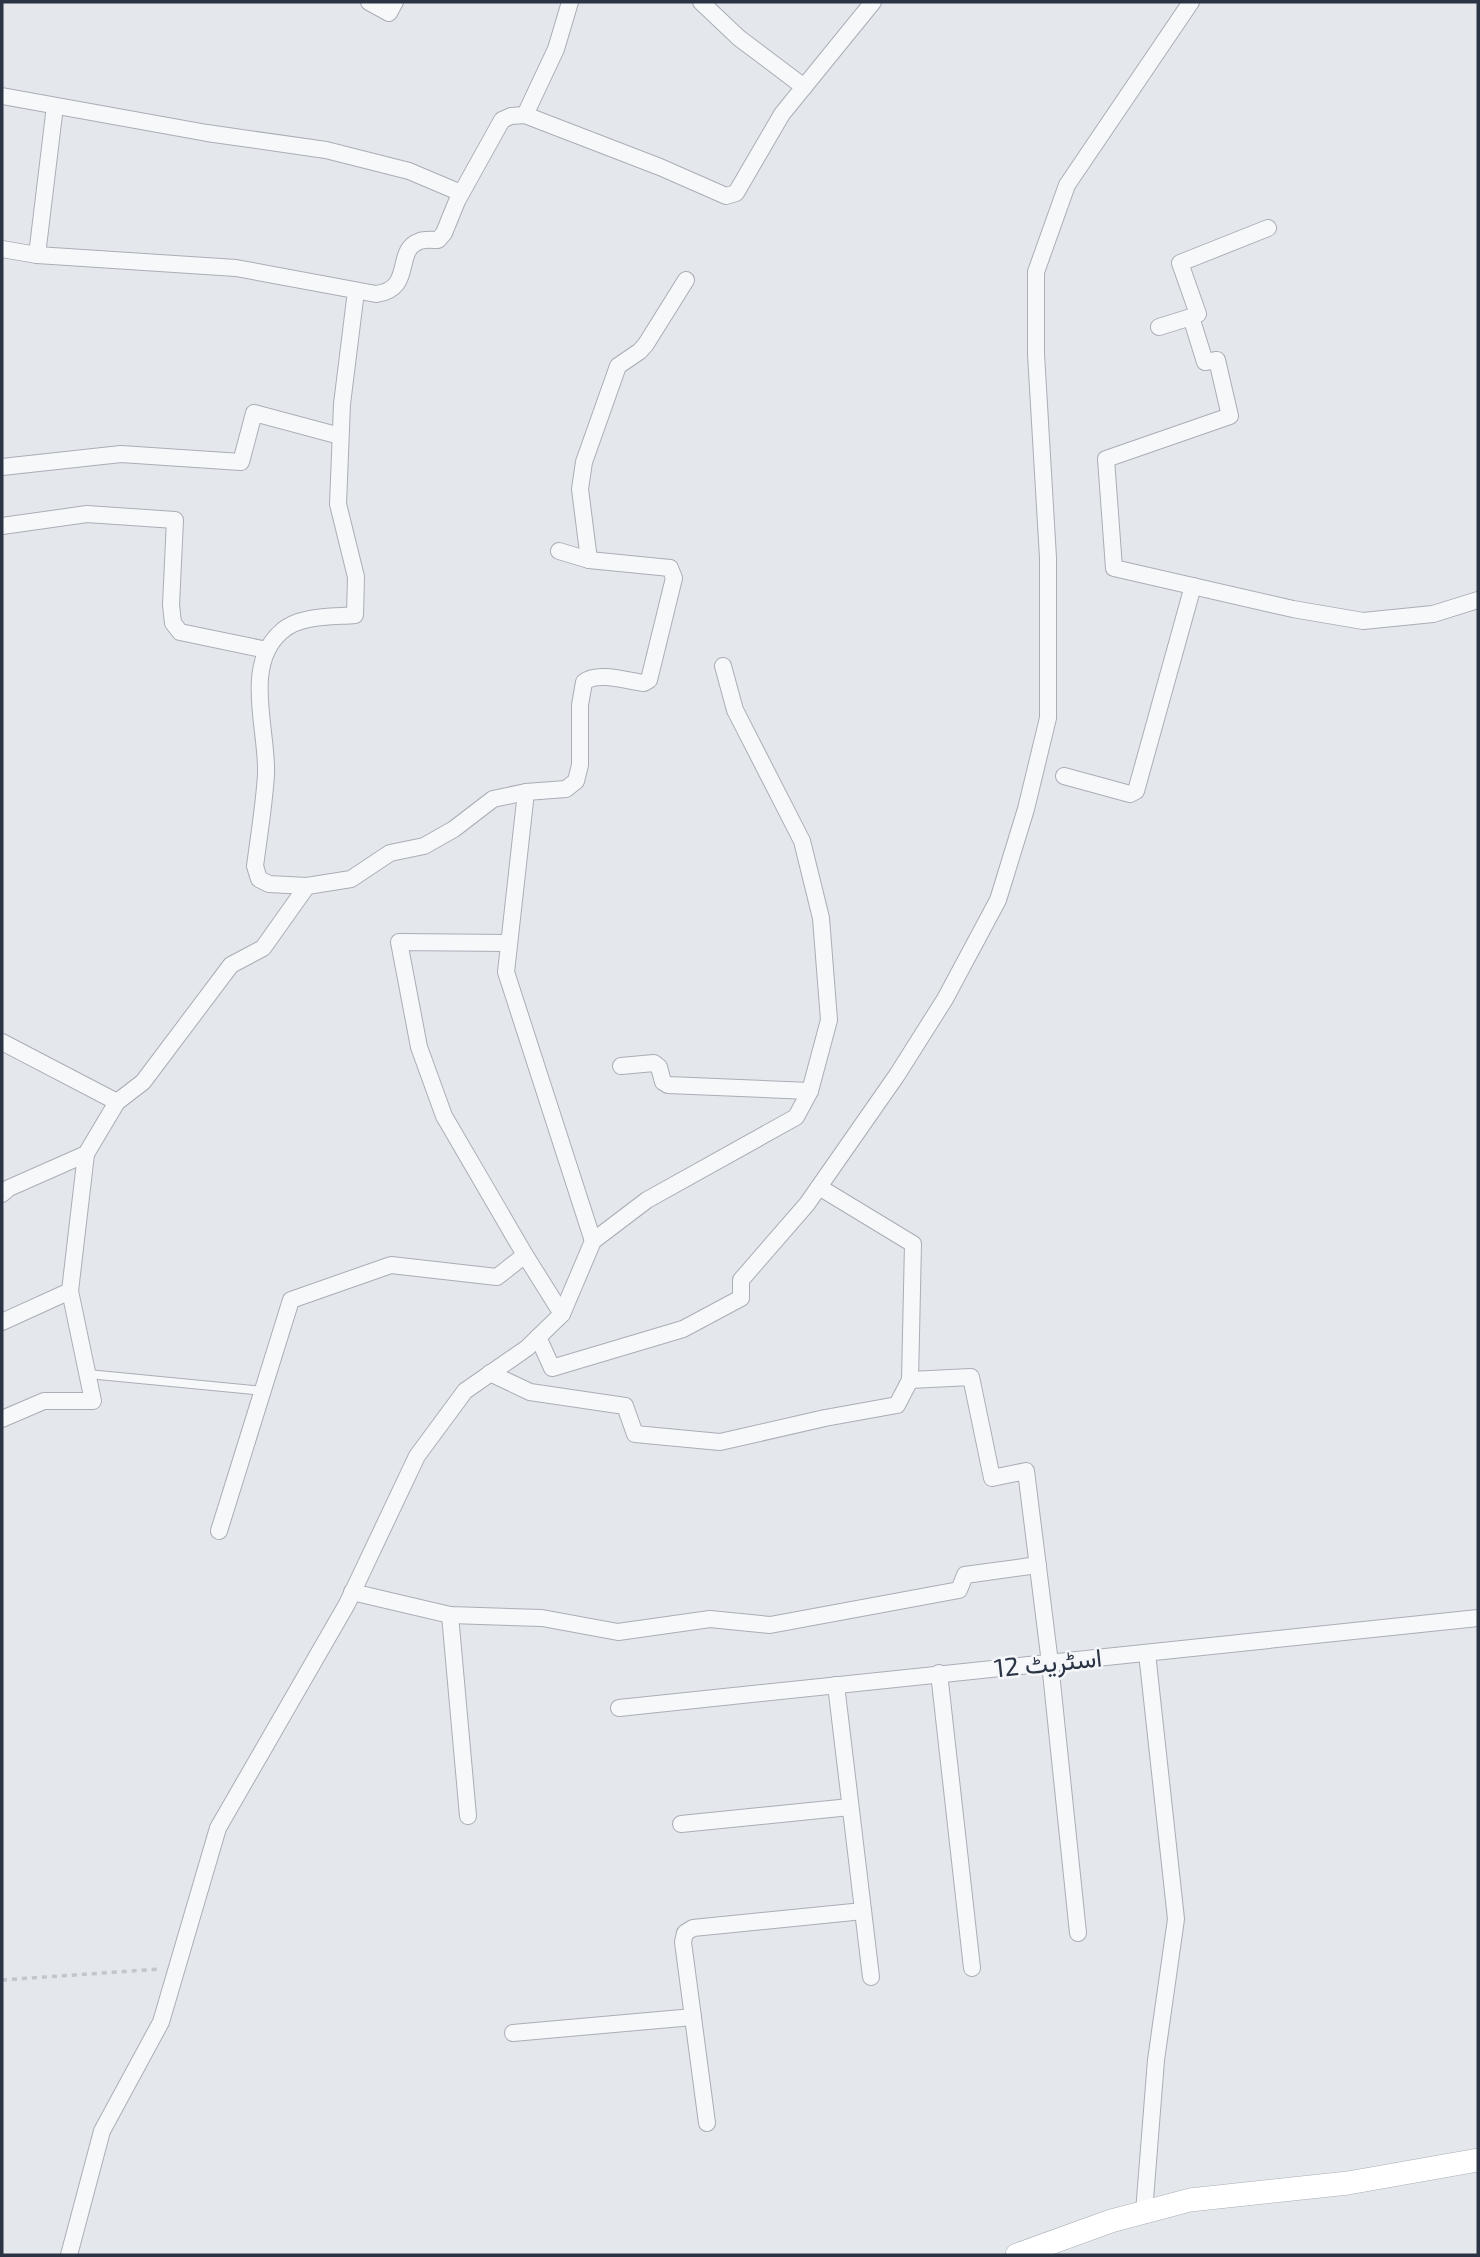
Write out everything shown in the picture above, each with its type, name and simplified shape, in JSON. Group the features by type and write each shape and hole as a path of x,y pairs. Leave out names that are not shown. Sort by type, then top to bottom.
{"street":[{"path":"369,2 389,13 395,2"},
{"path":"525,115 556,49 570,2"},
{"path":"701,2 739,38 804,87"},
{"path":"2,249 37,255 236,268 376,294 386,293 397,285 406,255 412,247 420,241 438,240 443,233 461,193 502,120 525,115 660,167 726,196 732,196 782,114 873,2"},
{"path":"538,1337 551,1368 683,1329 741,1298 741,1280 807,1204 897,1075 945,999 998,900 1026,809 1048,718 1048,558 1037,368 1036,272 1067,185 1191,2"},
{"path":"2,96 207,133 326,150 409,171 461,193"},
{"path":"37,255 55,106"},
{"path":"1159,327 1198,314 1180,263 1268,229"},
{"path":"589,560 580,489 584,462 618,366 646,344 686,280"},
{"path":"356,290 342,404 338,504 356,577 355,615 301,621 283,630 267,650 260,682 266,774 255,866 259,879 269,884 307,886 351,879 390,853 424,846 444,835 493,799 526,792 566,789 576,780 580,765 580,705 584,682 599,677 644,683 651,677 674,578 670,568 589,560 559,551"},
{"path":"1191,317 1205,362 1217,360 1230,415 1106,459 1114,568 1293,609 1363,621 1433,614 1478,600"},
{"path":"2,467 121,454 242,461 254,413 340,436"},
{"path":"2,526 87,514 175,520 171,605 173,623 180,632 267,650"},
{"path":"1064,776 1130,794 1136,791 1193,586"},
{"path":"69,2255 102,2131 161,2022 218,1828 352,1592 417,1456 465,1391 527,1348 562,1314 593,1241 647,1200 796,1117 810,1091 829,1020 821,918 802,841 735,710 723,666"},
{"path":"526,792 506,972 593,1241"},
{"path":"2,1419 44,1401 93,1401 70,1291 86,1154 117,1102 143,1082 231,965 263,948 307,886"},
{"path":"509,943 399,942 419,1047 444,1116 562,1314"},
{"path":"2,1042 117,1102"},
{"path":"621,1066 654,1063 659,1067 663,1082 668,1085 810,1091"},
{"path":"2,1194 9,1188 86,1154"},
{"path":"490,1373 530,1392 625,1406 635,1434 720,1442 897,1405 910,1380 913,1244 819,1187"},
{"path":"219,1531 291,1300 391,1265 497,1277 525,1255"},
{"path":"2,1322 70,1291"},
{"path":"910,1380 971,1377 992,1478 1026,1471 1050,1663 1078,1933"},
{"path":"352,1592 450,1615 542,1618 618,1632 710,1619 770,1625 959,1590 965,1575 1038,1565"},
{"path":"450,1615 468,1816"},
{"name":"اسٹریٹ 12","path":"619,1708 1478,1618"},
{"path":"1144,2212 1156,2060 1176,1919 1147,1653"},
{"path":"939,1673 972,1968"},
{"path":"836,1685 871,1977"},
{"path":"681,1824 850,1807"},
{"path":"707,2123 683,1942 685,1933 693,1928 863,1911"},
{"path":"513,2033 693,2017"},
{"path":"1017,2255 1111,2221 1191,2200 1348,2183 1478,2160"}],"lane":[{"path":"88,1374 263,1391"}],"path":[{"path":"2,1980 178,1967"}]}
